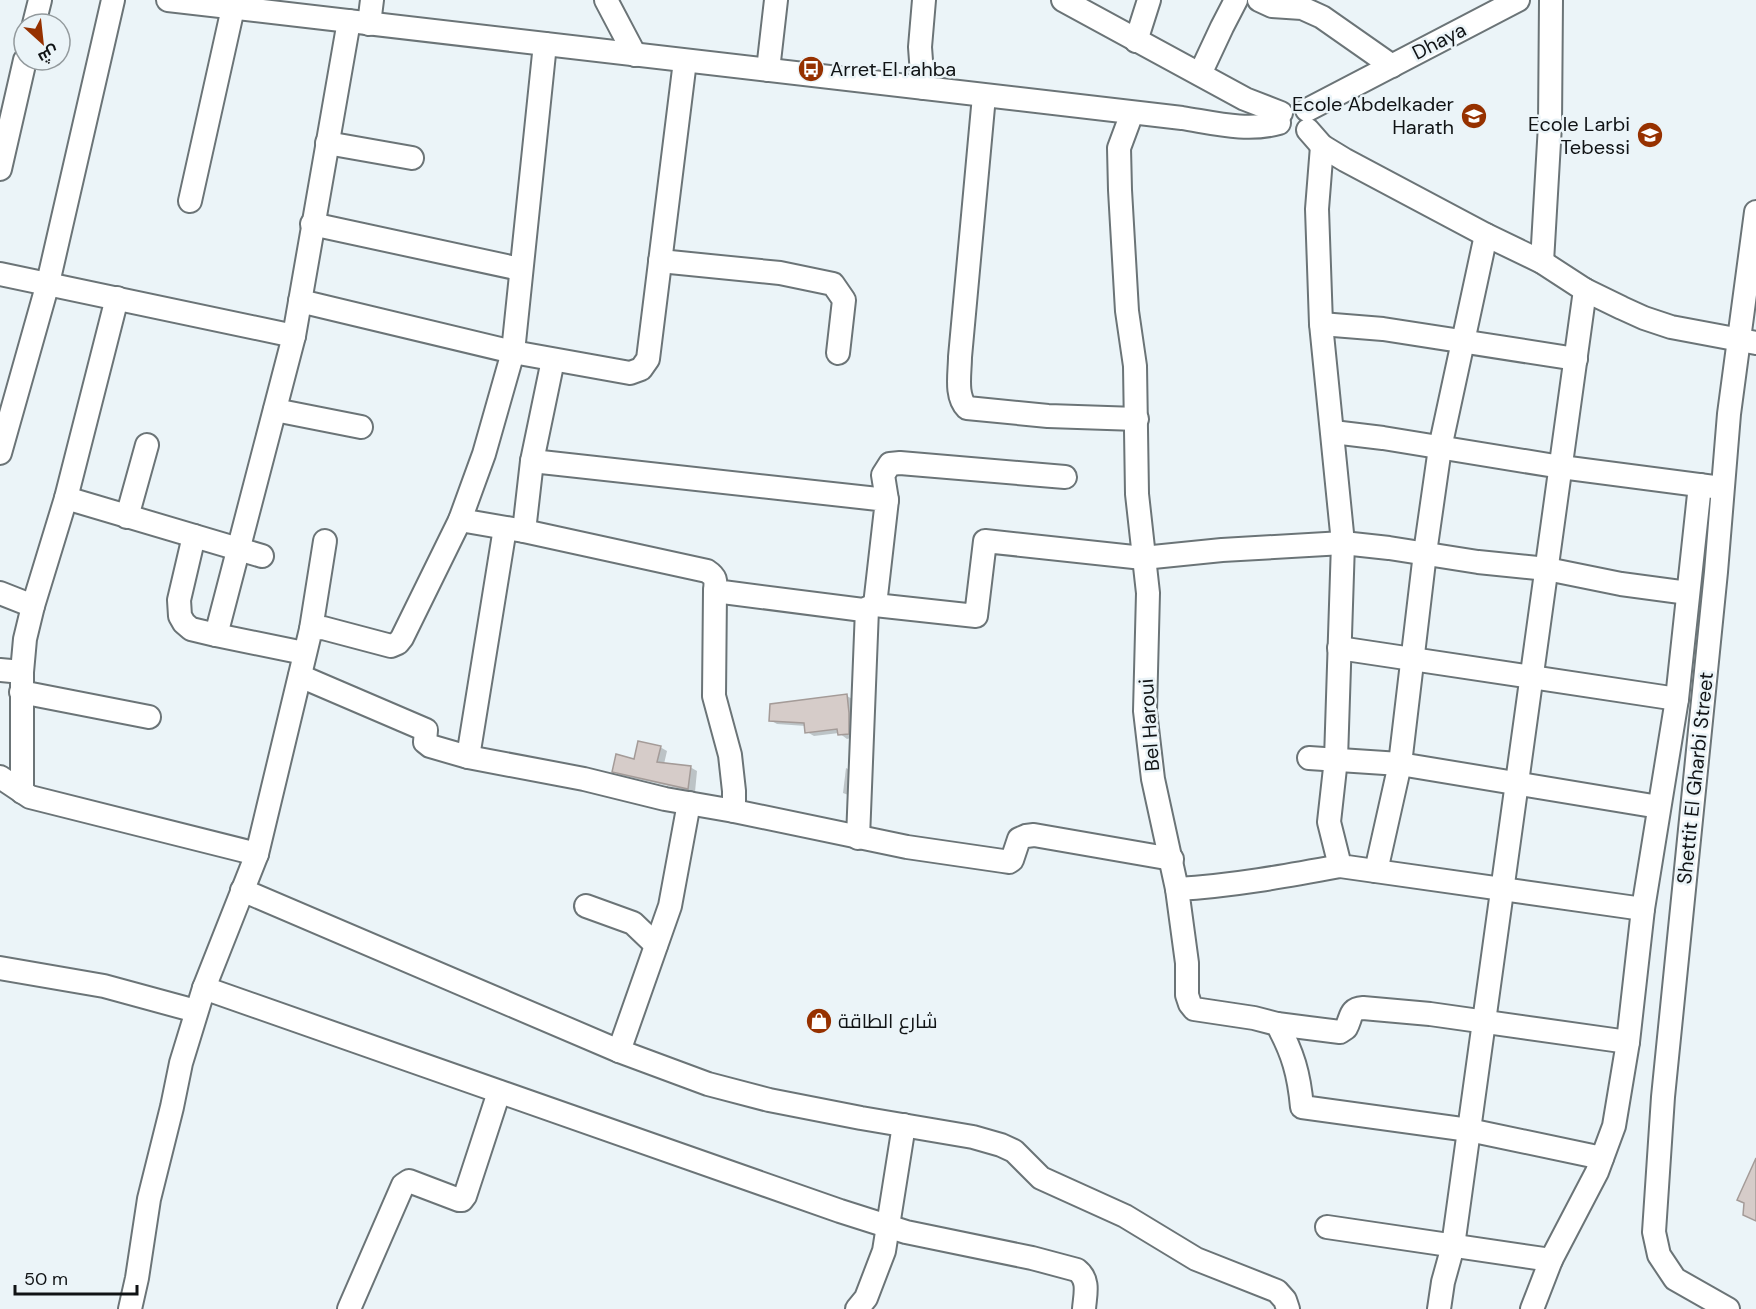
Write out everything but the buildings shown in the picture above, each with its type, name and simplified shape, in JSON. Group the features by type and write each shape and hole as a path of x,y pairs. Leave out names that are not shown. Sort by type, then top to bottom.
{"street":[{"path":"0,453 48,283 114,0"},
{"path":"168,0 1252,128 1280,118 1285,109 1294,106 1312,129 1486,235 1542,262 1586,290 1644,318 1695,331 1746,335"},
{"path":"216,635 294,336 327,143 359,22 372,0"},
{"path":"606,0 634,55"},
{"path":"768,70 776,0"},
{"path":"923,88 920,47 924,0"},
{"path":"1064,0 1280,118"},
{"path":"1136,40 1149,0"},
{"path":"1200,74 1236,0"},
{"path":"1259,0 1272,6 1302,4"},
{"path":"1542,262 1550,125 1551,0"},
{"name":"Dhaya","path":"1312,129 1392,66 1516,1"},
{"name":"Dhaya","path":"1302,4 1392,66"},
{"path":"190,201 224,5"},
{"path":"311,629 323,628 391,646 398,643 460,520 483,454 513,352 545,44"},
{"path":"300,301 513,352 630,373 641,369 648,359 686,61"},
{"path":"0,169 23,72"},
{"path":"984,96 960,357 962,402 967,408 1047,416 1137,418"},
{"name":"Bel Haroui","path":"1132,113 1119,148 1120,190 1127,310 1135,366 1137,494 1148,593 1145,711 1153,779 1177,889 1190,1004 1194,1009 1201,1011 1254,1018 1278,1024"},
{"path":"1312,129 1321,324 1343,543 1336,759 1329,822 1340,866"},
{"path":"327,143 412,158"},
{"name":"Shettit El Gharbi Street","path":"1728,1309 1705,1302 1675,1279 1659,1255 1654,1232 1663,1097 1716,572 1734,367 1746,335 1756,212"},
{"path":"312,224 520,269"},
{"path":"1376,870 1400,764 1440,448 1486,235"},
{"path":"660,261 780,273 833,284 844,300 838,353"},
{"path":"0,274 294,336"},
{"path":"1439,1309 1453,1246 1586,290"},
{"path":"22,792 14,678 66,498 117,298"},
{"path":"1321,324 1383,329 1576,359"},
{"path":"1695,331 1734,367"},
{"path":"468,757 514,530 554,360"},
{"path":"275,411 361,427"},
{"path":"1333,432 1723,489"},
{"path":"127,517 147,445"},
{"path":"532,461 887,500"},
{"path":"858,838 871,607 887,500 883,475 890,464 900,463 1065,477"},
{"path":"1532,1309 1551,1260 1597,1173 1614,1126 1628,1042 1643,909 1677,699 1688,593 1695,551 1700,485"},
{"path":"66,498 262,556"},
{"path":"460,520 706,571 714,576 716,581 714,696 730,755 734,811"},
{"path":"194,536 178,608 184,623 191,629 304,653"},
{"path":"130,1309 149,1199 181,1062 204,988 257,854 311,629 325,541"},
{"path":"715,591 863,610 871,607 976,616 985,541 1143,558 1222,550 1343,543 1547,569 1621,584 1688,593"},
{"path":"0,593 33,606"},
{"path":"1339,648 1677,699"},
{"path":"300,676 426,730 425,742 430,746 468,757 584,779 858,838 964,857 1009,862 1012,860 1019,839 1034,835 1172,859"},
{"path":"14,678 148,717"},
{"path":"1309,758 1400,764 1659,807"},
{"path":"0,777 30,797 257,854"},
{"path":"619,1051 670,906 689,803"},
{"path":"1177,889 1284,877 1340,866 1643,909"},
{"path":"242,890 619,1051 708,1084 769,1100 973,1137 1014,1151 1041,1178 1125,1216 1196,1259 1277,1291 1285,1300 1288,1309"},
{"path":"586,906 633,923 656,945"},
{"path":"0,968 104,986 196,1011"},
{"path":"204,988 840,1211 906,1232 1032,1258 1077,1270 1083,1274 1087,1282 1084,1309"},
{"path":"1278,1024 1340,1032 1346,1028 1351,1012 1355,1008 1363,1008 1484,1021 1628,1042"},
{"path":"1278,1024 1296,1064 1302,1107 1469,1130 1602,1158"},
{"path":"349,1309 403,1185 408,1180 459,1200 465,1196 499,1092"},
{"path":"857,1309 866,1298 884,1251 904,1125"},
{"path":"1328,1227 1551,1260"}],"place":[{"name":"Arret El rahba","path":"811,69"},
{"name":"Ecole Abdelkader Harath","path":"1474,116"},
{"name":"Ecole Larbi Tebessi","path":"1650,135"},
{"name":"شارع الطاقة","path":"819,1021"}]}
